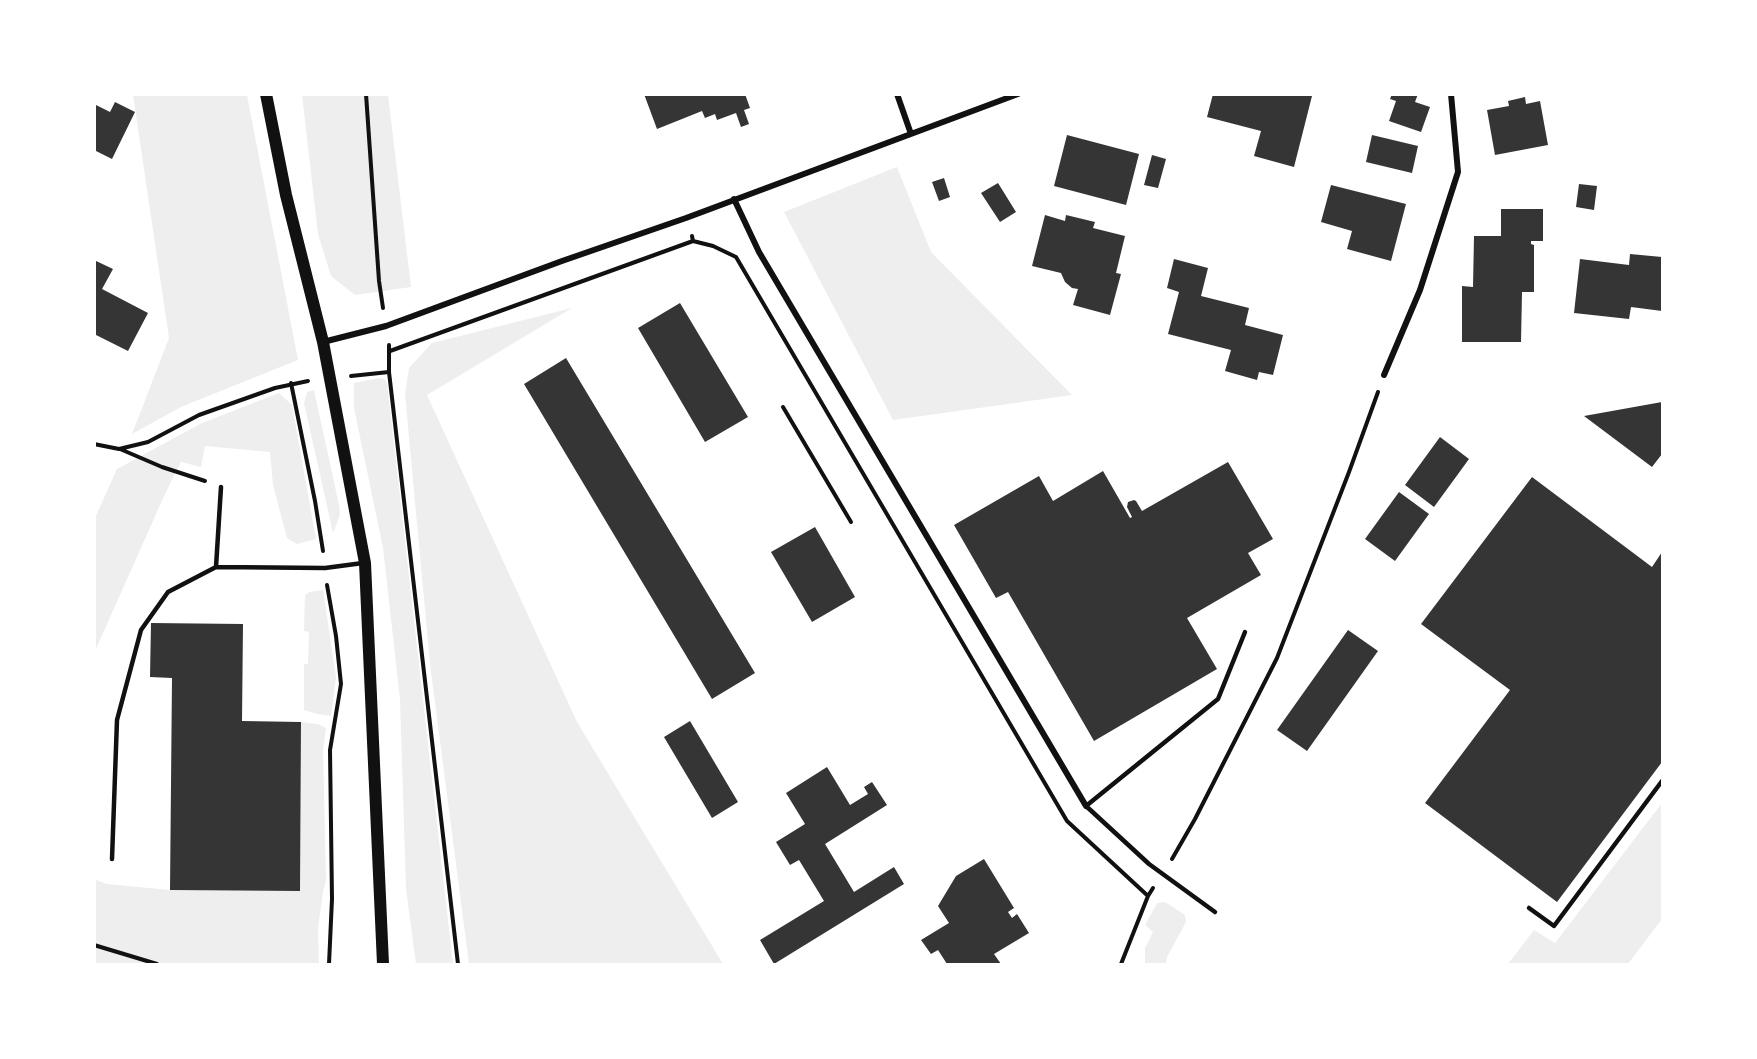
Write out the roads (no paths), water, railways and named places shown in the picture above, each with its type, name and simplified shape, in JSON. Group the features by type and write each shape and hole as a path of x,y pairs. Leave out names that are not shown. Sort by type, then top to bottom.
{"main road":[{"path":"266,94 286,195 323,342 365,563 383,964"}],"street":[{"path":"897,94 911,134"},
{"path":"323,342 386,326 686,218 1018,94"},
{"path":"1384,375 1420,290 1458,172 1451,94"},
{"path":"734,199 759,252 1086,806"}],"lane":[{"path":"216,567 221,487"},
{"path":"112,859 117,720 141,630 168,592 216,567 325,568 365,563"},
{"path":"1215,912 1149,864 1086,806 1218,699 1245,632"},
{"path":"1529,908 1554,926 1662,781"}]}
